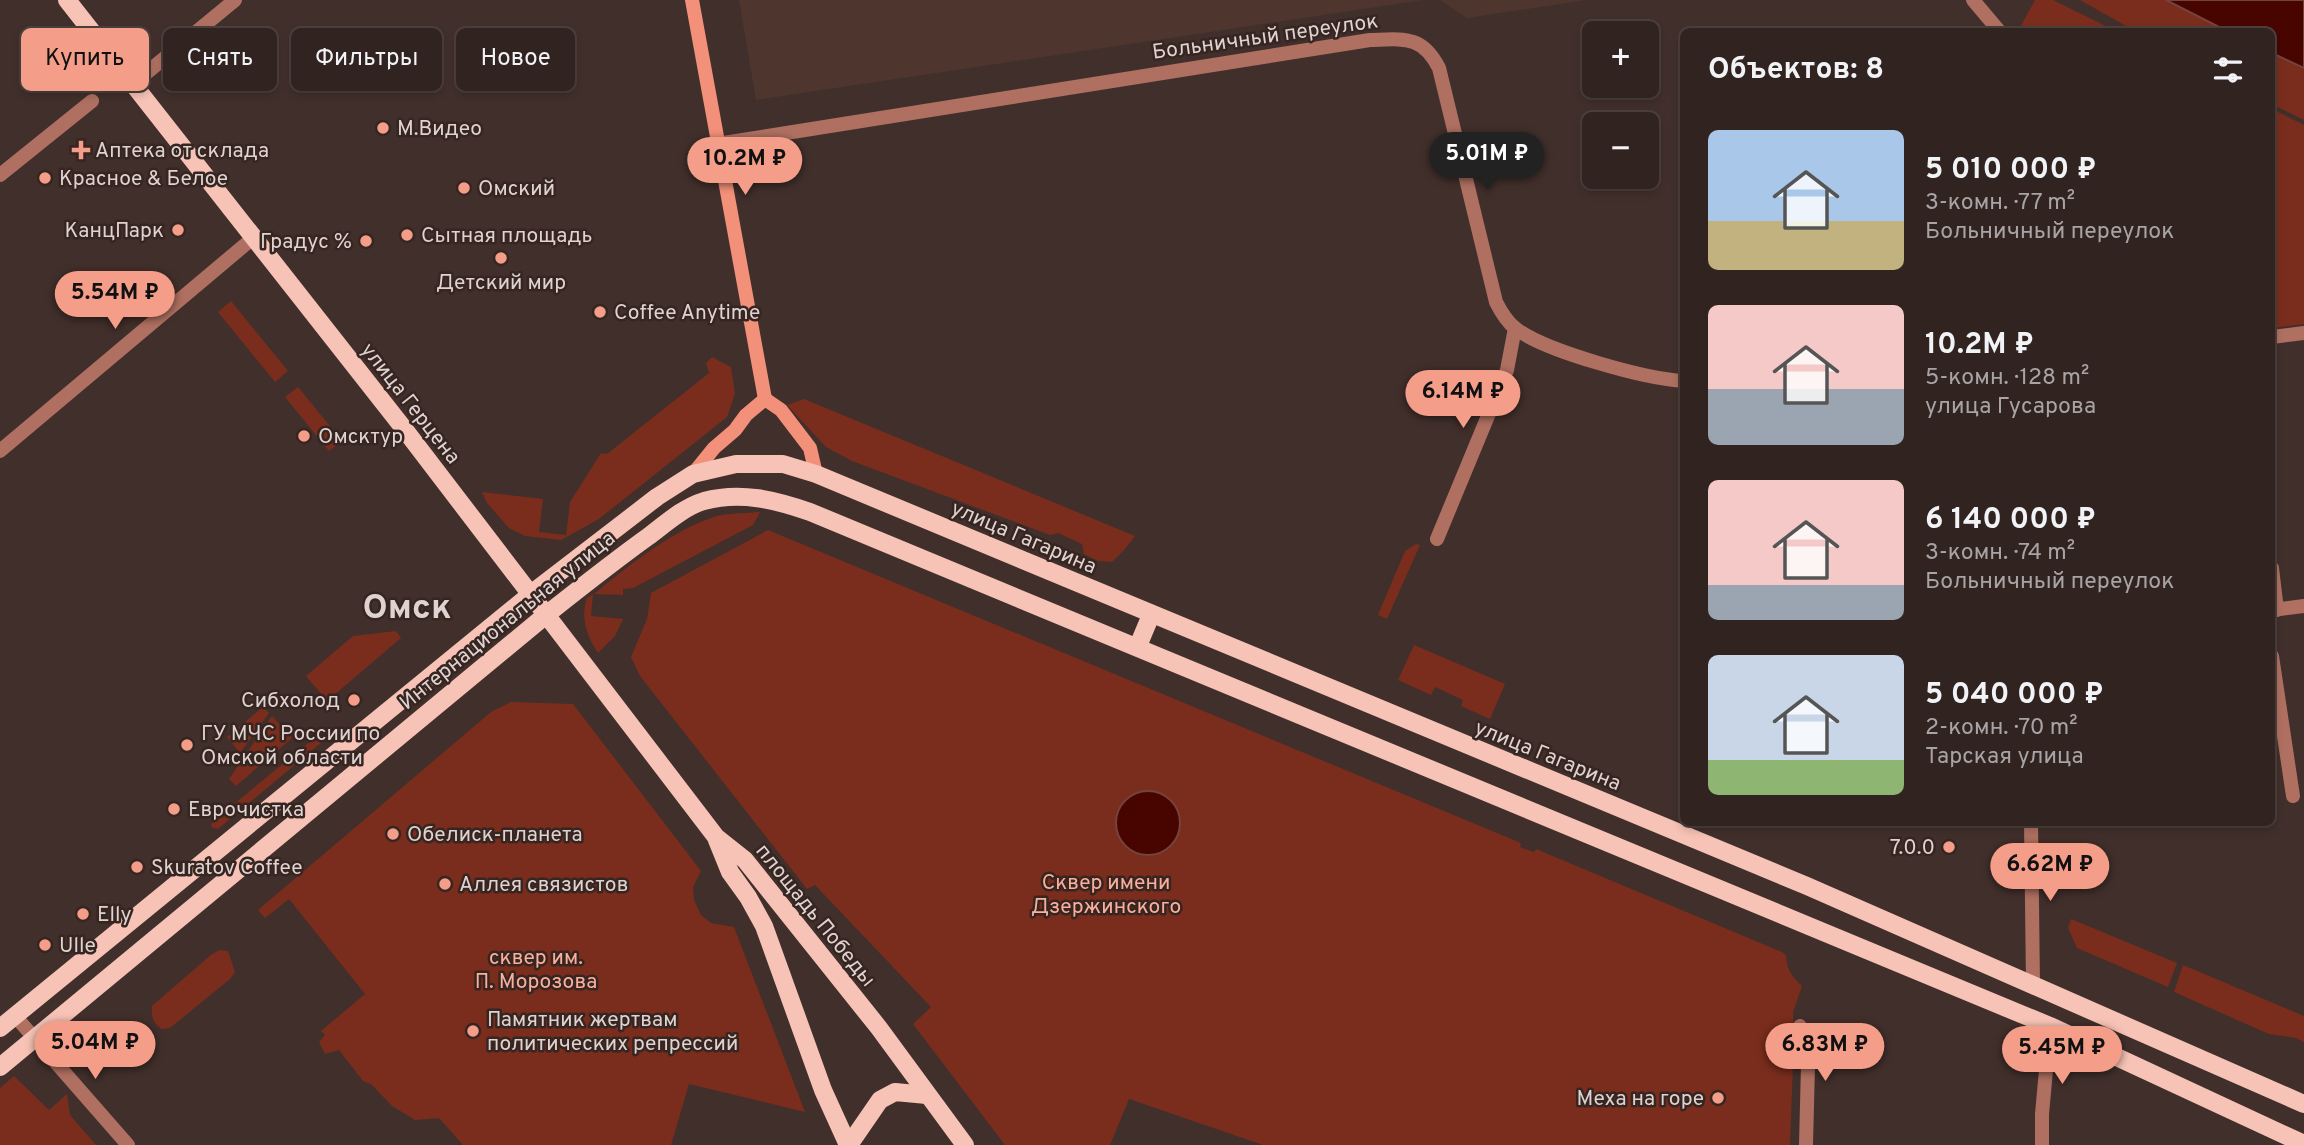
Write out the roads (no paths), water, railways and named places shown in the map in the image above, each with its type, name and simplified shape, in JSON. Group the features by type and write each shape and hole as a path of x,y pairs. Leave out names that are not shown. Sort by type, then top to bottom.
{"main road":[{"name":"улица Герцена","path":"67,0 89,28"},
{"path":"692,0 765,400 781,410 810,448 816,474"},
{"name":"улица Герцена","path":"138,91 531,594 716,837"},
{"path":"693,474 746,415 765,400"},
{"name":"Интернациональная улица","path":"0,1028 531,594 657,496 693,474 736,464 768,463"},
{"name":"улица Гагарина","path":"768,463 783,464 816,474 1770,871 2304,1104"},
{"name":"Интернациональная улица","path":"0,1068 546,615 683,511 703,502 746,496 772,499 1138,646"},
{"path":"1151,615 1138,646 2050,1026 2304,1144"},
{"name":"площадь Победы","path":"716,837 745,860 879,1028 919,1094 957,1141"},
{"name":"площадь Победы","path":"716,837 730,872 764,926 823,1090 849,1145"},
{"path":"849,1145 880,1100 895,1092 919,1094"}],"street":[{"path":"149,71 235,0"},
{"path":"1973,0 1997,28"},
{"name":"Больничный переулок","path":"718,144 1370,40 1397,39 1416,42 1430,51 1439,68 1496,302 1515,328"},
{"path":"0,175 92,101"},
{"path":"0,451 253,238"},
{"path":"1437,539 1507,370 1515,328 1544,345 1610,366 1680,380"},
{"path":"2275,337 2304,333"},
{"path":"2275,610 2304,606"},
{"path":"2275,676 2293,796"},
{"path":"2031,826 2033,984"},
{"path":"15,1016 128,1145"},
{"path":"1800,1026 1808,1065 1806,1145"},
{"path":"2042,1145 2050,1026"}],"place":[{"name":"М.Видео","path":"383,128"},
{"name":"Аптека от склада","path":"81,150"},
{"name":"Красное & Белое","path":"45,178"},
{"name":"Омский","path":"464,188"},
{"name":"КанцПарк","path":"178,230"},
{"name":"Сытная площадь","path":"407,235"},
{"name":"Градус %","path":"366,241"},
{"name":"Детский мир","path":"501,258"},
{"name":"Coffee Anytime","path":"600,312"},
{"name":"Омсктур","path":"304,436"},
{"name":"Сибхолод","path":"354,700"},
{"name":"ГУ МЧС России по Омской области","path":"187,745"},
{"name":"Еврочистка","path":"174,809"},
{"name":"Обелиск-планета","path":"393,834"},
{"name":"7.0.0","path":"1949,847"},
{"name":"Skuratov Coffee","path":"137,867"},
{"name":"Аллея связистов","path":"445,884"},
{"name":"Elly","path":"83,914"},
{"name":"Ulle","path":"45,945"},
{"name":"Памятник жертвам политических репрессий","path":"473,1031"},
{"name":"Меха на горе","path":"1718,1098"}],"district":[{"name":"Омск","path":"407,606"}],"park label":[{"name":"Сквер имени Дзержинского","path":"1106,894"},
{"name":"сквер им. П. Морозова","path":"536,969"}]}
